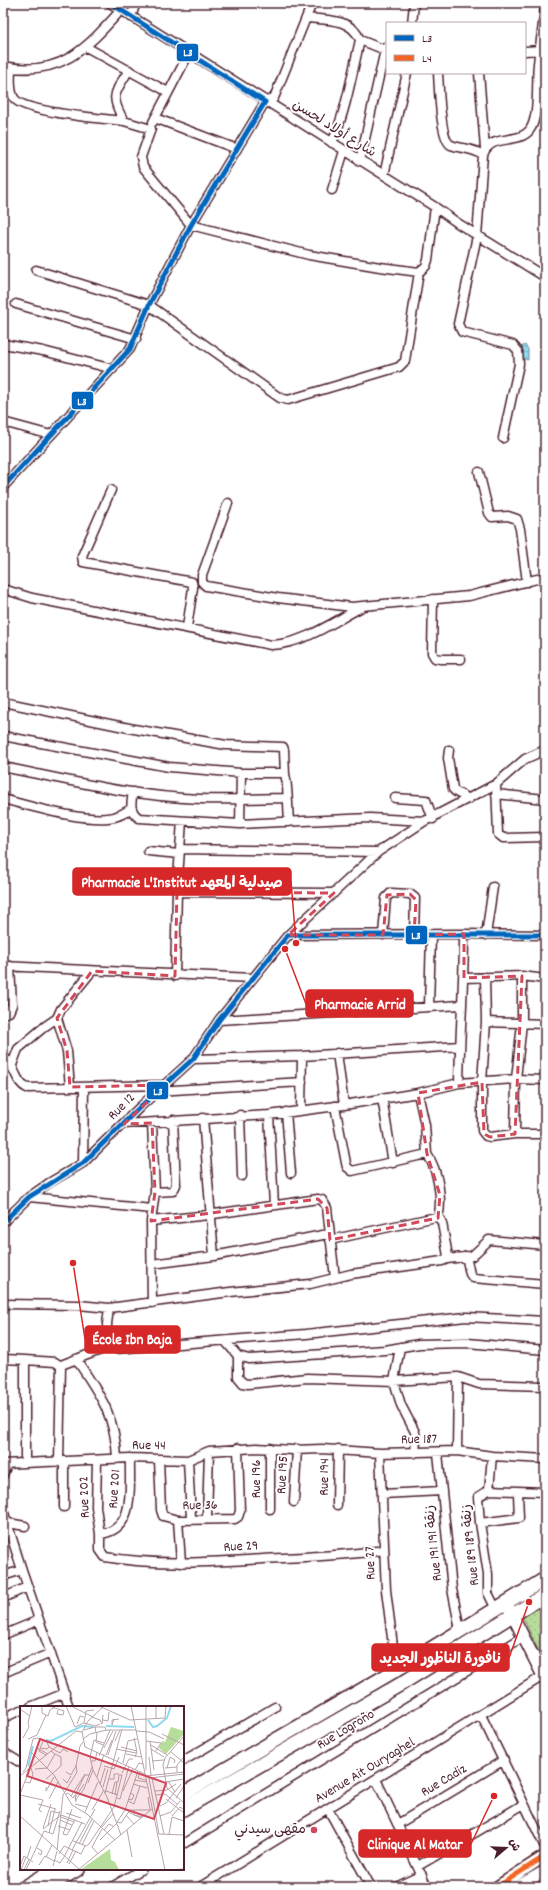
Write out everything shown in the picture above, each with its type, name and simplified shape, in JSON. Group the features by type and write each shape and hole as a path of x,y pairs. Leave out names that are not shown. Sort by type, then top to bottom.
{"main road":[{"path":"184,1793 396,1670 545,1580"},
{"path":"184,1808 401,1684 545,1595"},
{"path":"25,1887 53,1870"},
{"path":"48,1887 76,1870"}],"street":[{"name":"شارع أولاد لحسن","path":"110,3 545,277"},
{"path":"131,17 136,3"},
{"path":"3,486 130,349 136,339 149,305 191,225 265,102 274,98 312,3"},
{"path":"412,22 414,4"},
{"path":"484,152 492,143 516,138 524,135 530,130 536,108 545,6"},
{"path":"121,10 86,47 48,67 32,69 7,67 11,92 14,100 27,107 96,119 124,121 150,129"},
{"path":"306,18 339,22 350,25 360,40 351,80 332,143"},
{"path":"360,40 386,48 360,160"},
{"path":"86,47 168,92"},
{"path":"526,50 540,50"},
{"path":"189,53 155,118 141,157 143,167 191,225 309,255 419,272"},
{"path":"124,121 114,99 116,92 129,70"},
{"path":"384,176 407,74"},
{"path":"438,74 444,131 447,142 451,145 484,152"},
{"path":"479,74 484,152 478,236 458,328 466,334 513,345 518,351 518,370 503,438"},
{"path":"155,118 237,149"},
{"path":"332,190 344,151"},
{"path":"36,270 149,305 280,398 288,400 399,367 405,361 419,272 426,266 428,260 435,207"},
{"path":"16,304 136,339"},
{"path":"3,344 43,351 113,369"},
{"path":"3,422 51,435"},
{"path":"478,472 489,513 492,517 508,516 517,519 520,529 527,582"},
{"path":"111,490 82,556 83,562 192,582 194,588 186,628"},
{"path":"228,503 202,575 201,580 204,585 342,607 469,596 545,578"},
{"path":"3,589 32,598 271,645 285,645 297,640 364,606"},
{"path":"432,599 432,653 435,658 441,660 461,659"},
{"path":"3,702 134,729 226,744 283,747 289,822"},
{"path":"3,736 169,767 241,774 277,773 285,775"},
{"path":"449,750 448,758 453,788 456,792 469,799"},
{"name":"Rue 12","path":"3,1222 29,1197 48,1183 83,1163 141,1106 192,1059 219,1020 288,935 378,852 429,820 496,784 525,759 545,750"},
{"path":"3,768 132,792 201,799 286,798"},
{"path":"240,824 239,798 241,774"},
{"path":"496,784 497,831 501,836 506,838 545,836"},
{"path":"132,792 131,809 139,818 240,824 370,818 429,820 426,800 395,798"},
{"path":"496,794 545,799"},
{"path":"3,799 91,818 105,819 117,816 131,809"},
{"path":"175,976 177,892 182,821"},
{"path":"148,851 378,852"},
{"path":"486,935 493,887"},
{"path":"177,892 334,893"},
{"path":"383,935 386,898 391,893 410,894 414,896 416,900 414,935"},
{"path":"459,1083 461,1005 464,978 464,934"},
{"path":"288,935 545,935"},
{"path":"429,1007 432,935"},
{"path":"3,1014 9,1012 12,1005 7,966 175,976 252,978"},
{"path":"12,1065 18,1050 44,1027 57,1018 61,1009 92,971"},
{"path":"464,978 522,976 545,979"},
{"path":"515,1134 516,1079 522,1023 522,976"},
{"path":"485,977 486,1022 482,1082 482,1127 484,1134 490,1137 515,1134 545,1134"},
{"path":"219,1020 461,1005"},
{"path":"57,1018 67,1051 70,1087"},
{"path":"486,1022 545,1024"},
{"path":"192,1059 302,1056 460,1046"},
{"path":"337,1053 344,1105"},
{"path":"301,1110 302,1056"},
{"path":"3,1057 12,1065 20,1083 27,1088 165,1085"},
{"path":"124,1124 269,1114 344,1105 418,1093 459,1083 516,1079 545,1080"},
{"path":"158,1091 302,1082"},
{"path":"83,1163 84,1087"},
{"path":"418,1093 425,1126 427,1154 435,1175 440,1195 441,1205 438,1218"},
{"path":"382,1098 393,1163"},
{"path":"335,1106 346,1163 349,1170 357,1171 427,1154"},
{"path":"286,1112 291,1173"},
{"path":"269,1114 274,1204"},
{"path":"240,1115 242,1176"},
{"path":"203,1118 214,1256"},
{"path":"155,1192 169,1193 173,1191 176,1185 172,1120"},
{"path":"152,1123 155,1192 151,1221 152,1303"},
{"path":"29,1197 152,1209"},
{"path":"151,1221 210,1215 274,1204 318,1199 322,1200 327,1208 329,1237 335,1278"},
{"path":"152,1264 214,1256 329,1237 429,1218 438,1218"},
{"path":"438,1218 442,1223 445,1234 448,1258"},
{"path":"3,1304 79,1305 109,1308 230,1292 310,1284 351,1274 442,1261 448,1258 475,1254 489,1240 545,1245"},
{"path":"466,1256 470,1274 473,1278 545,1284"},
{"path":"109,1308 107,1324 108,1342 116,1350 225,1341 466,1317 545,1321"},
{"path":"225,1341 238,1356 249,1359 385,1350 400,1346 419,1344 468,1344 545,1350"},
{"path":"3,1359 55,1362 61,1365 111,1346"},
{"path":"400,1346 394,1381 401,1405 415,1432 415,1453"},
{"path":"238,1356 238,1377 242,1383 248,1384 307,1378 394,1381 458,1377 479,1384 545,1386"},
{"path":"76,1359 97,1390 110,1416 116,1436 118,1459"},
{"path":"25,1360 25,1463"},
{"path":"61,1365 64,1507"},
{"path":"457,1451 458,1377"},
{"name":"Rue 44","path":"5,1464 130,1458 188,1460 209,1451 238,1448 295,1450"},
{"name":"Rue 36","path":"159,1459 163,1516 178,1520 191,1518 235,1519 239,1515 238,1448"},
{"name":"Rue 196","path":"270,1448 270,1509"},
{"name":"Rue 187","path":"295,1450 338,1450 380,1453 438,1453 457,1451 492,1456 545,1459"},
{"name":"Rue 195","path":"294,1502 295,1450"},
{"name":"Rue 194","path":"337,1505 338,1450"},
{"path":"207,1518 209,1451"},
{"name":"Rue 27","path":"380,1453 388,1610 396,1670"},
{"name":"Rue 191 زنقة 191","path":"438,1453 452,1589 460,1630"},
{"path":"489,1490 492,1456"},
{"name":"Rue 201","path":"100,1534 107,1533 121,1525 128,1513 130,1458"},
{"name":"Rue 202","path":"96,1460 96,1507 100,1534"},
{"path":"188,1460 191,1518"},
{"path":"3,1475 5,1464"},
{"name":"Rue 189 زنقة 189","path":"501,1606 488,1594 488,1574 477,1500 480,1495 489,1490 518,1493 545,1492"},
{"path":"382,1494 442,1491"},
{"path":"480,1523 519,1518 518,1493"},
{"path":"3,1510 5,1522 69,1706"},
{"path":"178,1520 181,1563"},
{"path":"5,1522 25,1526"},
{"name":"Rue 29","path":"100,1534 102,1553 105,1557 127,1561 181,1563 345,1556 384,1550"},
{"path":"3,1576 22,1570"},
{"path":"3,1598 27,1586"},
{"path":"501,1606 512,1615 544,1678"},
{"path":"3,1635 40,1620"},
{"name":"Rue Logroño","path":"184,1843 523,1637"},
{"path":"3,1673 50,1653"},
{"name":"Avenue Ait Ouryaghel","path":"200,1887 544,1678"},
{"path":"32,1706 65,1693"},
{"path":"184,1760 275,1707"},
{"path":"3,1718 20,1710"},
{"path":"481,1715 545,1847"},
{"path":"3,1752 20,1762"},
{"name":"Rue Cadiz","path":"398,1824 504,1760"},
{"path":"376,1779 427,1887"},
{"path":"418,1866 524,1804"},
{"path":"328,1809 371,1887"},
{"path":"497,1887 545,1856"},
{"path":"114,1886 140,1870"},
{"path":"517,1887 545,1871"},
{"path":"396,1887 422,1875"}],"highlighted area":[{"path":"177,892 334,893 288,935 383,935 387,895 410,894 416,900 414,935 464,934 464,978 522,976 515,1134 490,1137 484,1134 482,1082 418,1093 427,1154 440,1195 438,1218 330,1240 327,1208 318,1199 151,1221 155,1192 152,1123 124,1124 165,1085 70,1087 67,1051 57,1018 92,971 175,976"}],"green space":[{"path":"545,1600 545,1665 522,1615"}],"water":[{"path":"525,345 528,349 528,360 521,358 523,352 521,347"}],"transit line":[{"name":"L3","path":"110,3 265,102"},
{"name":"L3","path":"3,487 130,349 149,305 191,225 265,102"},
{"name":"L3","path":"288,935 545,935"},
{"name":"L3","path":"3,1222 29,1197 83,1163 141,1106 193,1059 219,1020 288,935"},
{"name":"L4","path":"497,1887 545,1856"}],"place":[{"name":"Pharmacie L'Institut صيدلية المعهد","path":"296,943"},
{"name":"Pharmacie Arrid","path":"285,949"},
{"name":"École Ibn Baja","path":"73,1263"},
{"name":"نافورة الناظور الجديد","path":"529,1602"},
{"name":"Clinique Al Matar","path":"494,1796"},
{"name":"مقهى سيدني","path":"314,1830"}]}
